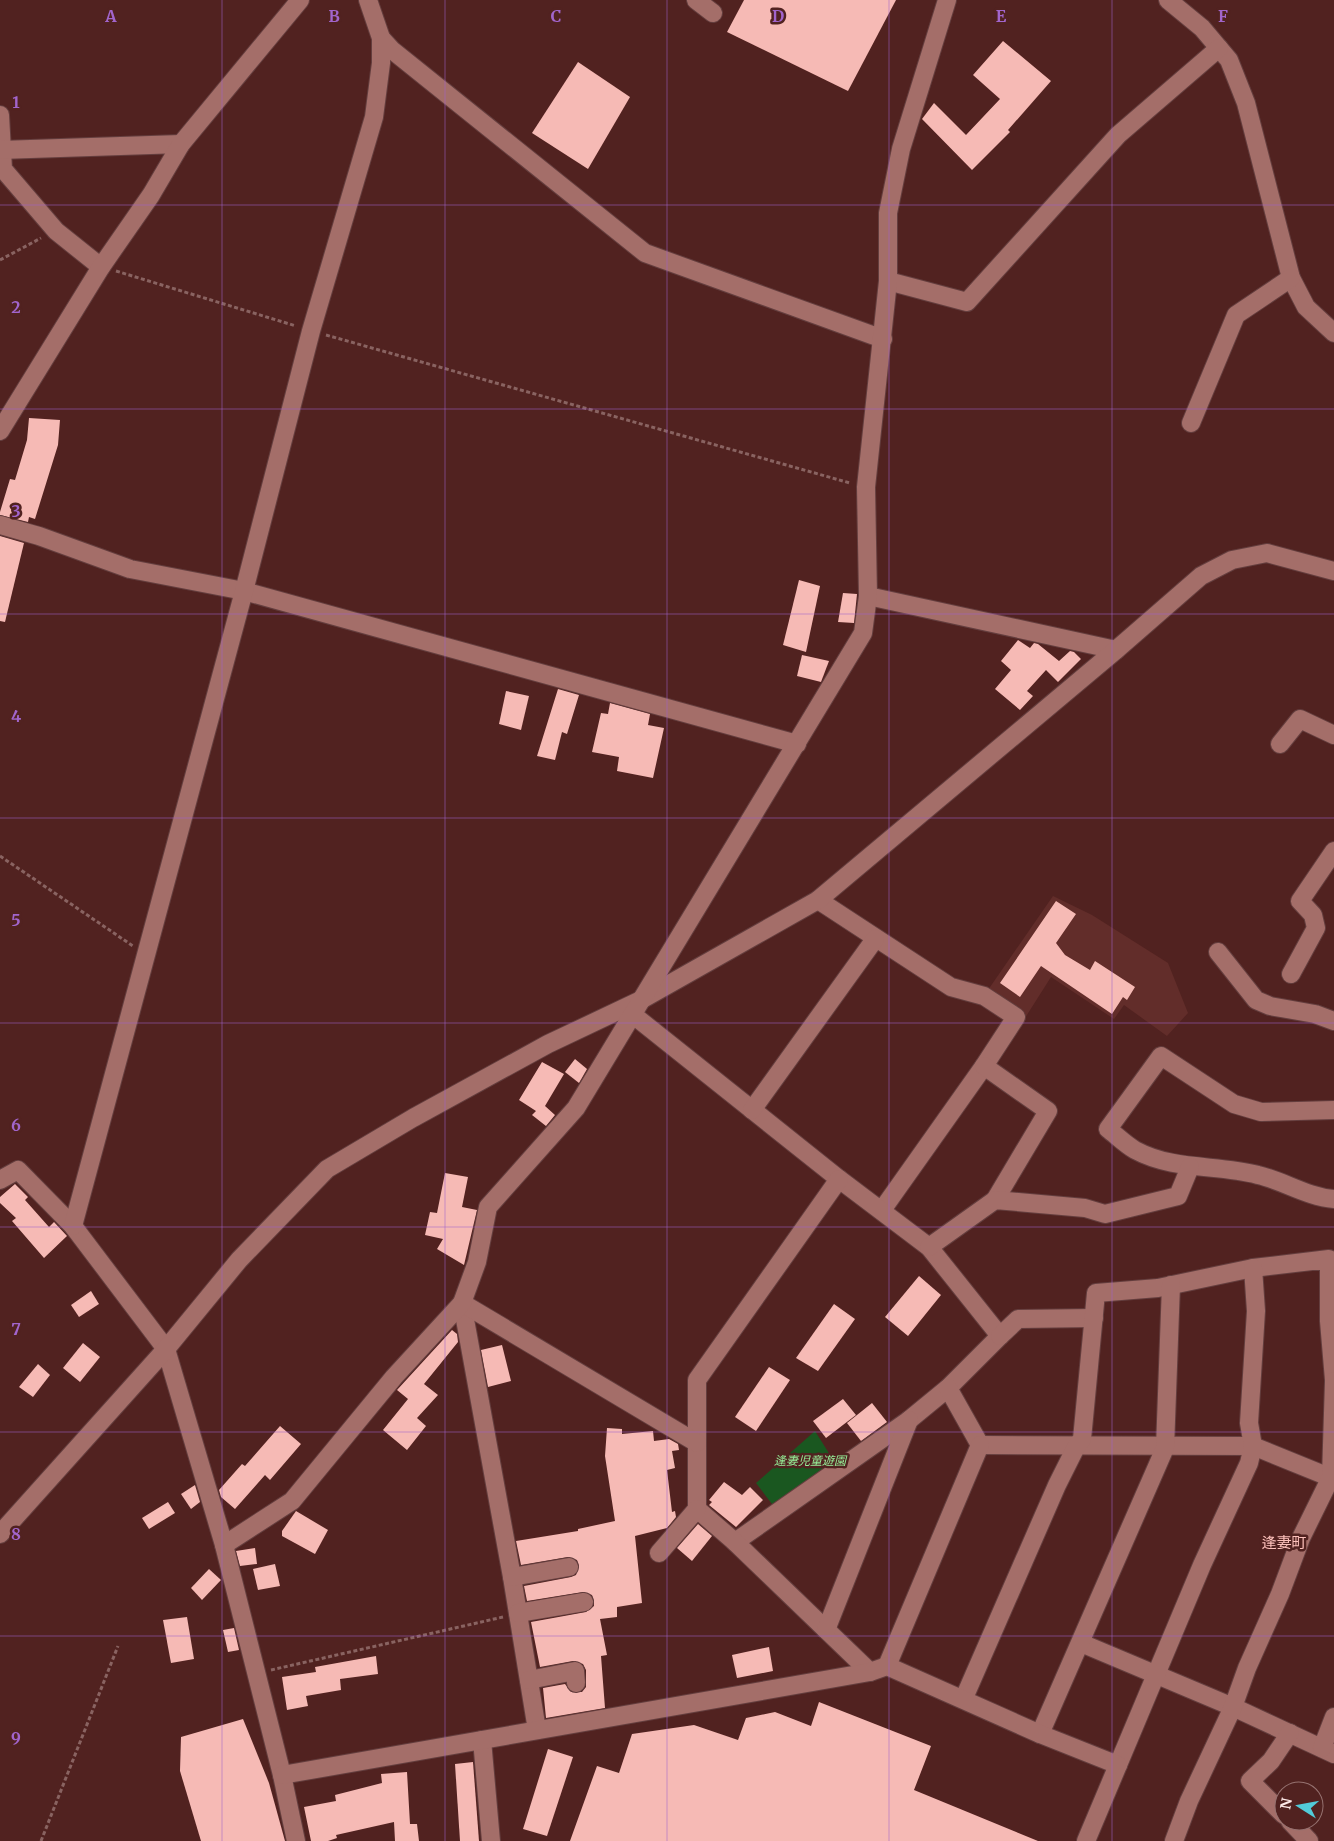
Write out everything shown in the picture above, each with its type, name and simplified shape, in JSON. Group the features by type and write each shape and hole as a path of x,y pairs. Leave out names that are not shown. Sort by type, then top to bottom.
{"street":[{"path":"0,431 101,267 151,195 181,144 300,0"},
{"path":"73,1226 244,590 311,331 374,117 381,63 381,38 368,0"},
{"path":"696,0 713,13"},
{"path":"224,1545 292,1500 394,1377 462,1302 477,1262 488,1206 576,1108 863,633 868,596 866,487 888,281 888,213 901,149 947,0"},
{"path":"1168,0 1202,28 1229,60 1246,103 1291,278 1306,307 1334,334"},
{"path":"381,38 392,50 645,253 883,340"},
{"path":"888,281 967,302 1118,134 1219,48"},
{"path":"0,115 3,169 56,231 101,267"},
{"path":"1,150 181,144"},
{"path":"1191,423 1236,315 1291,278"},
{"path":"0,525 39,536 130,569 244,590 797,744"},
{"path":"0,1534 166,1349 239,1260 327,1169 413,1118 548,1044 637,1007 818,900 1116,650 1201,576 1232,560 1267,553 1334,571"},
{"path":"868,596 1116,650"},
{"path":"1280,744 1300,719 1334,735"},
{"path":"1291,974 1316,928 1313,915 1300,901 1334,851"},
{"path":"818,900 951,987 984,996 1016,1017 984,1066 882,1210"},
{"path":"752,1110 876,938"},
{"path":"1218,952 1256,1000 1270,1006 1315,1014 1334,1021"},
{"path":"637,1007 752,1110 930,1247 1000,1336"},
{"path":"1334,1110 1261,1112 1252,1110 1234,1104 1161,1056 1108,1129 1134,1149 1161,1161 1256,1174 1283,1182 1304,1192 1334,1199"},
{"path":"930,1247 995,1200 1048,1111 984,1066"},
{"path":"995,1200 1085,1208 1105,1214 1178,1196 1190,1166"},
{"path":"0,1180 18,1170 73,1226 166,1349 224,1545 282,1775 296,1841"},
{"path":"659,1553 696,1509 697,1380 839,1178"},
{"path":"964,1698 1057,1485 1082,1439 1096,1294 1171,1285 1253,1268 1329,1259 1329,1321 1334,1380 1332,1478 1301,1538 1280,1594 1247,1668 1233,1707 1189,1801 1174,1841"},
{"path":"1086,1841 1202,1565 1249,1462 1253,1446 1249,1423 1256,1311 1253,1268"},
{"path":"1040,1734 1164,1448 1171,1285"},
{"path":"462,1302 697,1443"},
{"path":"462,1302 512,1577 537,1730"},
{"path":"736,1542 909,1420 948,1388 1018,1319 1094,1318"},
{"path":"948,1388 980,1445"},
{"path":"826,1630 909,1420"},
{"path":"980,1445 1164,1448 1253,1446 1332,1478"},
{"path":"887,1666 980,1445"},
{"path":"696,1509 736,1542 870,1672"},
{"path":"512,1577 569,1567"},
{"path":"518,1613 584,1602"},
{"path":"1080,1643 1233,1707 1328,1751 1334,1717"},
{"path":"282,1775 870,1672 887,1666 964,1698 1040,1734 1118,1765"},
{"path":"529,1680 575,1671 576,1683"},
{"path":"1274,1805 1250,1781 1271,1761 1290,1734"},
{"path":"482,1740 491,1841"},
{"path":"1300,1831 1309,1841"}],"path":[{"path":"0,260 56,231"},
{"path":"101,267 311,331 866,487"},
{"path":"0,856 146,954"},
{"path":"256,1674 518,1613"},
{"path":"41,1841 118,1646"}],"shaded area":[{"path":"1053,896 1092,915 1168,963 1188,1013 1167,1036 1124,1005 1114,1019 1051,977 1025,1018 988,990"}],"green space":[{"name":"逢妻児童遊園","path":"815,1431 837,1466 775,1508 756,1483"}],"building":[{"path":"744,0 896,0 848,91 727,32"},
{"path":"1003,41 1051,81 1008,130 1010,132 972,170 922,119 934,103 966,135 1000,99 973,75"},
{"path":"578,62 630,97 588,169 532,133"},
{"path":"29,418 60,420 58,445 35,519 29,517 28,522 0,515 0,512 10,479 15,480 27,440"},
{"path":"0,536 24,543 5,622 0,621"},
{"path":"799,580 820,586 806,652 783,645"},
{"path":"843,593 857,594 854,623 838,622"},
{"path":"1018,640 1030,648 1034,643 1038,644 1059,661 1070,651 1074,652 1081,659 1058,682 1046,670 1027,691 1033,696 1020,710 995,689 1011,670 1001,661"},
{"path":"802,655 829,661 821,682 797,676"},
{"path":"558,689 579,695 567,734 562,732 555,760 537,756"},
{"path":"506,691 529,696 521,730 499,724"},
{"path":"610,703 650,714 648,725 664,728 653,778 617,771 619,757 592,752 601,713 608,714"},
{"path":"1056,901 1076,914 1056,943 1065,955 1090,970 1095,961 1135,987 1127,1000 1123,997 1112,1014 1041,966 1020,997 1000,983"},
{"path":"575,1059 587,1069 579,1083 565,1072"},
{"path":"542,1062 564,1074 545,1106 555,1115 546,1126 532,1115 536,1111 519,1100"},
{"path":"445,1173 468,1177 462,1207 477,1210 464,1265 437,1249 443,1239 425,1235 430,1212 437,1213"},
{"path":"15,1184 28,1197 25,1200 49,1227 54,1222 67,1236 44,1258 12,1221 16,1218 0,1203 0,1197"},
{"path":"919,1276 941,1295 908,1336 885,1317"},
{"path":"91,1291 99,1304 79,1317 71,1305"},
{"path":"834,1304 855,1319 818,1371 796,1358"},
{"path":"452,1330 457,1334 458,1342 424,1384 438,1395 417,1418 426,1426 407,1450 383,1430 408,1399 397,1390"},
{"path":"83,1343 100,1357 80,1382 63,1368"},
{"path":"502,1345 511,1381 488,1387 481,1350"},
{"path":"38,1364 50,1375 33,1397 19,1387"},
{"path":"769,1367 790,1380 756,1431 735,1417"},
{"path":"843,1399 856,1415 826,1438 813,1421"},
{"path":"872,1403 887,1422 861,1441 847,1423"},
{"path":"280,1426 301,1444 270,1480 265,1475 235,1509 221,1497 219,1490 242,1464 245,1466"},
{"path":"607,1428 622,1429 622,1434 653,1431 654,1441 669,1439 678,1444 679,1450 672,1451 675,1468 667,1470 672,1512 675,1511 676,1517 667,1528 635,1536 642,1603 617,1607 617,1617 600,1619 607,1655 601,1656 605,1708 546,1718 543,1688 565,1684 571,1692 582,1692 586,1687 586,1670 583,1664 573,1661 540,1667 531,1622 586,1612 594,1606 594,1601 592,1595 583,1592 527,1601 524,1586 571,1577 576,1575 579,1566 577,1560 568,1557 521,1565 516,1541 578,1531 578,1529 615,1521 605,1456"},
{"path":"724,1482 742,1495 750,1487 763,1500 736,1527 709,1505 712,1502 709,1500"},
{"path":"195,1485 200,1502 191,1509 181,1494"},
{"path":"168,1502 175,1513 149,1529 142,1518"},
{"path":"296,1511 328,1530 315,1554 282,1536 282,1531"},
{"path":"698,1524 712,1536 692,1561 677,1548"},
{"path":"255,1548 257,1564 240,1566 236,1551"},
{"path":"275,1564 280,1586 258,1590 253,1569"},
{"path":"209,1569 221,1580 202,1600 191,1588"},
{"path":"187,1617 194,1659 171,1663 163,1620"},
{"path":"234,1628 239,1650 228,1652 223,1630"},
{"path":"769,1647 773,1671 737,1678 732,1655"},
{"path":"376,1656 378,1674 340,1679 341,1690 306,1696 308,1706 287,1710 282,1677 316,1672 315,1667"},
{"path":"819,1702 931,1746 914,1790 1038,1841 570,1841 597,1766 619,1773 632,1734 694,1725 738,1740 746,1718 775,1712 811,1726"},
{"path":"243,1719 269,1783 285,1841 201,1841 180,1771 181,1737"},
{"path":"548,1749 573,1757 547,1836 523,1829"},
{"path":"473,1762 479,1841 460,1841 455,1764"},
{"path":"407,1772 410,1824 417,1824 419,1841 395,1841 394,1822 336,1835 337,1838 328,1841 311,1841 304,1807 336,1801 335,1795 382,1783 381,1774"}],"district":[{"name":"逢妻町","path":"1284,1543"}]}
